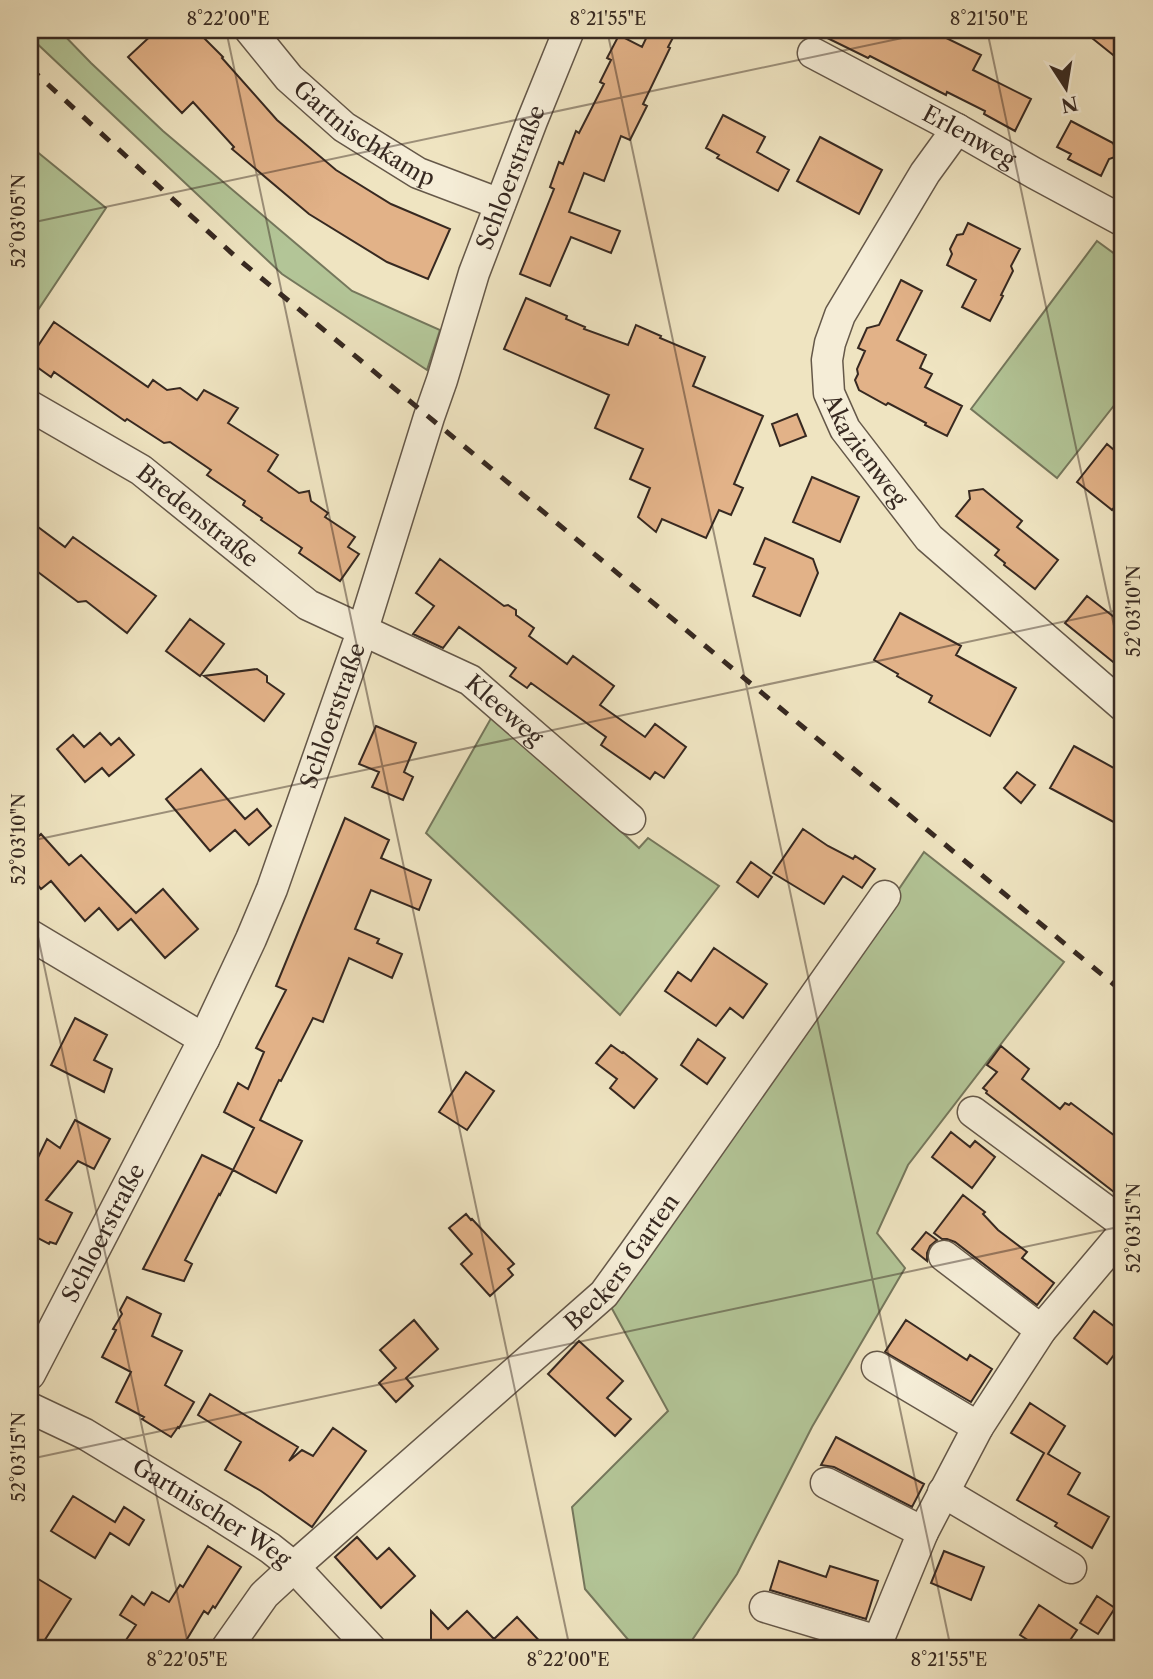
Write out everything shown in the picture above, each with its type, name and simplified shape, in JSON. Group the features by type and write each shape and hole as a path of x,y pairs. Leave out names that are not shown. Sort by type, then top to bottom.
{"street":[{"name":"Gartnischkamp","path":"250,30 289,78 344,127 418,173 500,204"},
{"name":"Schloerstraße","path":"30,1374 204,1039 251,939 363,629 474,273 569,30"},
{"name":"Erlenweg","path":"813,53 1123,221"},
{"name":"Akazienweg","path":"957,129 925,173 841,315 827,360 829,393 845,429 929,538 1123,705"},
{"name":"Bredenstraße","path":"30,407 141,470 308,605 363,629"},
{"name":"Kleeweg","path":"363,629 470,680 630,819"},
{"name":"Beckers Garten","path":"226,1649 264,1595 604,1294 885,896"},
{"path":"30,935 204,1039"},
{"path":"974,1112 1123,1223"},
{"path":"765,1607 877,1645 923,1532 978,1427 1041,1330 1123,1233"},
{"path":"944,1256 1041,1330"},
{"path":"877,1367 978,1427"},
{"name":"Gartnischer Weg","path":"30,1408 85,1434 270,1548 294,1567 371,1649"},
{"path":"826,1483 923,1532"},
{"path":"943,1492 1071,1568"}],"green space":[{"path":"30,30 59,30 163,131 352,291 440,330 427,370 282,274 30,37"},
{"path":"30,146 106,208 30,322"},
{"path":"1097,241 1123,260 1123,394 1057,478 971,409"},
{"path":"494,713 639,848 648,838 719,886 620,1015 426,833"},
{"path":"924,852 1064,962 908,1165 877,1233 905,1268 812,1427 737,1574 686,1649 636,1649 585,1589 572,1507 668,1411 610,1305 704,1177"}],"building":[{"path":"157,30 196,30 277,120 336,170 391,204 450,229 428,279 387,262 309,214 232,149 234,147 193,102 182,113 128,57"},
{"path":"650,30 677,30 643,104 647,106 630,140 621,136 604,181 584,173 569,212 620,231 611,253 571,237 550,286 520,274 554,189 550,187 559,162 563,164 576,131 579,133 604,84 600,82 611,60 607,58 619,35 642,47"},
{"path":"811,30 930,30 981,55 973,70 1031,99 1015,131 984,114 985,111 947,92 946,95 870,56 868,58"},
{"path":"1082,30 1123,30 1123,63"},
{"path":"723,115 765,137 757,152 789,170 778,191 717,158 719,155 706,148"},
{"path":"1071,121 1113,143 1118,156 1109,159 1101,176 1068,159 1071,154 1057,147"},
{"path":"820,137 882,170 859,214 797,181"},
{"path":"968,223 1020,249 1011,266 1013,271 1001,295 1003,296 990,321 962,307 976,280 947,265 952,254 950,249 957,235 963,234"},
{"path":"901,280 922,291 897,340 926,355 920,368 932,374 925,387 962,406 947,436 859,390 855,380 865,351 858,348 867,328 879,325"},
{"path":"526,298 567,316 566,319 585,327 584,329 628,345 636,325 705,357 693,386 763,416 734,484 743,488 731,515 719,510 706,538 662,519 656,532 638,517 650,488 630,479 643,449 595,428 609,395 504,349"},
{"path":"54,322 148,387 153,380 167,390 180,388 197,400 204,390 238,408 228,423 278,455 268,471 299,493 309,491 311,501 328,513 325,517 355,537 348,547 359,554 340,581 299,553 302,548 261,520 262,518 243,505 245,501 207,475 211,470 170,442 164,443 127,419 125,421 54,372 51,377 30,362"},
{"path":"797,414 806,436 780,446 772,424"},
{"path":"1107,444 1120,455 1123,483 1123,496 1112,510 1077,482"},
{"path":"812,477 859,497 840,542 793,522"},
{"path":"983,489 1022,521 1017,527 1058,560 1035,589 1004,565 995,555 999,550 956,516 970,499 969,491"},
{"path":"30,521 65,547 73,537 156,596 127,633 86,601 78,602 30,566"},
{"path":"765,538 813,559 818,573 800,616 753,596 765,568 754,564"},
{"path":"440,559 504,606 508,605 516,610 516,615 534,628 529,636 567,664 573,656 614,686 600,705 645,737 655,724 686,747 664,778 655,772 650,779 601,745 606,737 531,683 527,688 510,676 516,668 459,627 443,648 413,634 434,606 416,593"},
{"path":"1087,596 1123,624 1123,670 1065,623"},
{"path":"900,613 961,646 956,655 1016,688 990,736 929,702 932,696 874,660"},
{"path":"190,619 224,644 200,676 166,651"},
{"path":"257,669 267,676 267,682 284,694 264,721 204,676"},
{"path":"376,726 416,743 404,772 413,777 403,800 372,787 379,772 359,764"},
{"path":"100,733 111,745 119,738 134,755 109,776 102,768 85,782 57,749 73,735 84,747"},
{"path":"1074,746 1123,773 1123,827 1050,788"},
{"path":"201,769 245,819 257,809 271,826 249,845 235,830 210,851 166,799"},
{"path":"1017,772 1035,785 1021,803 1004,788"},
{"path":"345,818 389,840 381,858 431,880 419,910 371,890 355,929 379,939 377,943 402,954 392,978 349,958 323,1022 313,1018 281,1081 279,1080 260,1120 302,1141 276,1193 233,1170 254,1128 224,1112 238,1083 248,1089 264,1052 256,1048 286,990 276,986"},
{"path":"803,829 828,846 853,859 855,856 875,869 862,888 843,876 824,904 773,873"},
{"path":"41,834 69,865 81,855 136,913 163,889 198,929 165,958 131,919 118,930 99,908 85,921 51,881 41,889 30,876 30,844"},
{"path":"751,862 772,877 758,897 737,882"},
{"path":"714,948 767,984 743,1018 730,1008 716,1026 665,991 678,972 691,981"},
{"path":"75,1018 107,1035 94,1060 112,1069 104,1092 51,1065"},
{"path":"698,1039 725,1058 707,1084 681,1065"},
{"path":"611,1045 657,1079 634,1108 610,1088 617,1079 596,1063"},
{"path":"1001,1046 1029,1069 1022,1079 1060,1109 1065,1103 1071,1103 1123,1142 1123,1199 986,1093 983,1088 997,1072 987,1065"},
{"path":"466,1072 494,1091 467,1130 439,1112"},
{"path":"75,1120 110,1139 94,1169 78,1161 46,1200 72,1213 56,1244 49,1244 30,1234 30,1174 47,1139 60,1148"},
{"path":"951,1132 970,1147 975,1141 995,1157 972,1188 932,1157"},
{"path":"202,1155 233,1170 185,1260 192,1264 184,1281 143,1269"},
{"path":"963,1195 985,1212 983,1214 998,1230 1027,1252 1022,1258 1054,1283 1037,1305 955,1242 942,1239 934,1233"},
{"path":"466,1214 514,1264 508,1269 513,1275 490,1296 461,1264 472,1254 449,1228"},
{"path":"926,1232 937,1240 930,1246 927,1261 912,1249"},
{"path":"127,1297 161,1314 152,1336 182,1351 165,1385 194,1402 171,1437 142,1419 144,1417 116,1402 131,1372 102,1357 116,1330 113,1329 122,1314 120,1310"},
{"path":"1094,1311 1123,1333 1123,1343 1107,1364 1074,1338"},
{"path":"414,1320 438,1349 406,1378 413,1386 396,1402 379,1383 396,1368 380,1350"},
{"path":"906,1320 967,1360 970,1355 992,1369 971,1402 885,1352"},
{"path":"579,1341 623,1381 607,1398 631,1419 615,1436 548,1374"},
{"path":"210,1394 298,1447 289,1461 302,1450 313,1456 333,1428 366,1451 312,1527 261,1491 225,1470 241,1442 198,1415"},
{"path":"1030,1403 1065,1426 1048,1454 1080,1473 1068,1494 1109,1517 1092,1548 1055,1526 1057,1523 1017,1500 1044,1453 1011,1433"},
{"path":"836,1437 924,1484 912,1507 834,1467 821,1465"},
{"path":"73,1496 115,1522 124,1507 144,1520 129,1545 110,1533 95,1558 51,1531"},
{"path":"357,1537 377,1559 389,1548 415,1576 381,1608 335,1557"},
{"path":"208,1546 241,1567 215,1608 213,1606 208,1614 204,1611 181,1649 120,1649 136,1625 120,1615 132,1596 144,1605 152,1592 169,1602 180,1585 183,1587"},
{"path":"944,1551 984,1567 971,1600 931,1583"},
{"path":"779,1561 826,1577 830,1566 878,1581 866,1619 770,1590"},
{"path":"30,1574 71,1599 39,1649 30,1649"},
{"path":"1097,1596 1115,1608 1098,1634 1080,1623"},
{"path":"1039,1605 1077,1630 1064,1649 1042,1649 1020,1635"},
{"path":"431,1611 448,1629 467,1611 494,1639 517,1617 547,1649 425,1649 431,1644"}],"railway":[{"path":"30,68 237,258 1123,992"}]}
